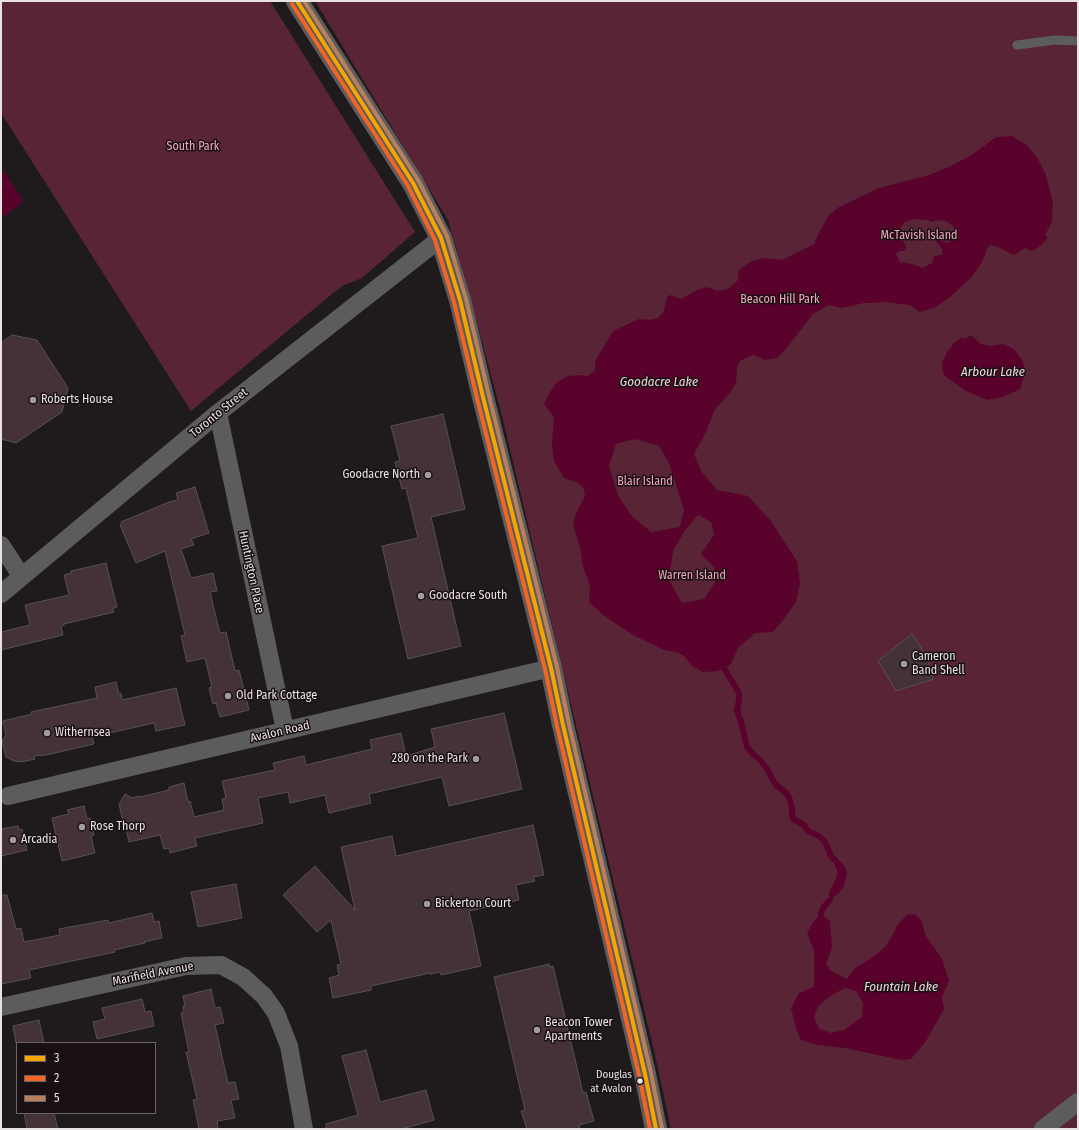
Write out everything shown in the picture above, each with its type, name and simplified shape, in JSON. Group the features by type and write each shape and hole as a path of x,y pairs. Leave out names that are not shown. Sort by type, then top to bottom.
{"main road":[{"path":"297,1 413,183 441,238 460,300 551,668 645,1074 656,1129"}],"street":[{"name":"Toronto Street","path":"1,594 218,413 441,238"},
{"name":"Huntington Place","path":"218,413 284,730"},
{"path":"1,545 22,577"},
{"name":"Avalon Road","path":"8,796 551,668"},
{"name":"Marifield Avenue","path":"1,1006 186,966 221,965 243,977 264,996 276,1013 289,1046 304,1129"},
{"path":"1043,1129 1078,1102"}],"lane":[{"path":"1017,45 1055,40 1078,41"}],"green space":[{"name":"South Park","path":"1,1 270,1 415,232 362,278 342,286 191,411 1,113"},
{"name":"Beacon Hill Park","path":"315,1 1078,1 1078,1129 671,1129 655,1055 502,416 448,220"}],"water":[{"name":"Goodacre Lake","path":"1012,136 1028,146 1038,159 1046,175 1053,203 1052,222 1045,235 1048,238 1039,247 1032,251 1025,248 1014,255 996,246 990,245 982,262 972,277 950,297 934,308 920,312 909,305 885,302 864,303 842,308 829,305 813,314 786,349 777,358 765,360 753,355 740,361 737,368 736,383 730,393 715,409 705,434 694,454 701,471 717,490 748,496 770,520 797,561 800,583 796,602 783,620 773,632 755,633 738,648 731,664 718,671 703,672 692,666 684,656 676,652 664,650 633,635 603,615 589,602 590,586 583,567 580,548 573,524 576,513 585,496 583,487 576,482 564,478 554,461 552,443 554,417 544,404 556,383 568,376 587,376 595,371 595,361 613,331 639,319 650,320 658,318 664,311 667,297 670,295 681,299 697,290 707,287 717,291 728,289 738,280 739,270 750,262 763,258 782,260 814,244 828,216 839,207 879,188 929,175 951,166 973,154 996,137","holes":["914,219 928,220 931,222 936,220 947,221 956,229 954,237 948,243 938,240 936,241 942,249 942,254 934,256 932,263 923,268 900,262 896,254 899,251 905,251 906,247 903,241 896,237 899,229 905,222","635,439 659,446 669,463 684,510 680,527 651,532 631,515 618,495 609,466 616,444","698,515 711,522 714,535 701,554 714,567 716,581 704,599 682,603 669,580 673,551 686,529"]},
{"path":"5,172 23,201 4,217 1,212 1,175"},
{"name":"Arbour Lake","path":"971,335 981,344 989,346 1003,344 1014,349 1023,361 1025,372 1020,389 1003,397 987,400 966,391 943,374 942,363 947,352 955,342 961,338 965,339"},
{"path":"839,861 844,865 847,872 844,886 839,893 830,900 829,893 838,872 835,867 835,862"},
{"name":"Fountain Lake","path":"821,914 830,921 832,947 826,964 830,970 847,979 855,968 870,959 885,947 898,924 907,915 915,914 921,920 926,936 942,959 949,981 942,997 944,1009 926,1041 911,1059 901,1060 845,1048 817,1045 801,1040 791,1008 799,993 814,987 814,951 807,933 814,921","holes":["845,988 856,991 863,1003 862,1017 844,1030 831,1033 819,1029 814,1017 818,1006 832,995"]}],"building":[{"name":"Roberts House","path":"12,335 37,340 68,388 62,412 16,443 1,439 1,343"},
{"path":"443,414 465,509 431,517 461,646 408,659 382,546 418,538 406,488 402,489 395,462 400,461 391,426"},
{"path":"195,487 209,533 191,539 194,545 181,549 191,578 213,573 217,591 210,592 220,633 226,632 235,671 239,670 249,710 220,717 216,703 213,704 209,688 212,687 205,658 187,662 181,636 185,635 165,551 136,563 120,525 122,524 121,522 169,502 178,500 176,493"},
{"path":"106,563 117,607 113,608 114,612 64,624 61,626 63,635 1,650 1,632 30,625 25,605 69,595 64,575 71,573 71,571"},
{"name":"Cameron Band Shell","path":"912,634 925,654 933,679 896,691 878,661"},
{"path":"116,682 119,694 121,693 122,700 176,688 185,725 156,731 154,723 92,737 94,744 46,755 34,756 35,759 21,762 14,761 6,757 2,741 6,735 3,721 32,714 31,712 97,698 95,687"},
{"path":"504,713 522,789 449,806 442,777 369,794 371,803 329,813 325,795 290,803 288,792 258,798 263,823 195,838 197,846 170,853 169,848 164,849 160,835 129,842 126,829 125,830 119,804 125,794 132,798 140,797 169,790 169,787 184,783 188,802 190,801 194,817 224,810 222,799 226,798 222,781 275,770 273,763 304,756 306,765 372,749 370,740 401,733 406,756 435,747 431,729"},
{"path":"84,806 87,819 90,818 94,835 91,836 95,853 62,861 52,818 69,814 67,810"},
{"name":"Bickerton Court","path":"533,825 544,875 533,877 535,881 516,885 519,900 469,911 481,966 441,975 440,972 430,973 371,986 371,990 333,998 329,978 339,975 337,965 341,964 331,920 317,932 283,895 315,866 355,910 341,847 392,836 396,856"},
{"name":"Arcadia","path":"18,826 19,830 22,829 27,850 1,856 1,829"},
{"path":"236,884 242,918 198,927 191,892"},
{"path":"1,895 7,895 16,929 21,928 24,942 60,935 59,929 108,920 109,923 152,913 154,922 159,921 162,938 114,950 115,952 29,970 31,978 1,984"},
{"name":"Beacon Tower Apartments","path":"549,964 549,967 553,966 583,1093 586,1092 594,1121 579,1125 580,1129 527,1129 521,1111 525,1110 494,977"},
{"path":"211,989 215,1008 220,1007 224,1023 215,1025 228,1083 235,1082 239,1099 231,1100 235,1118 217,1121 218,1129 199,1129 193,1100 197,1099 186,1052 189,1052 181,1013 184,1012 183,1006 185,1006 183,996"},
{"path":"142,999 145,1012 151,1011 154,1026 97,1039 93,1022 105,1019 102,1008"},
{"path":"39,1020 44,1042 16,1043 13,1026"},
{"path":"366,1050 380,1102 426,1090 434,1120 402,1129 326,1129 326,1124 358,1115 342,1056"},
{"path":"24,1114 54,1114 58,1129 27,1129"}],"waterway":[{"path":"724,668 739,693 737,710 747,747 767,769 777,786 789,797 793,819 804,825 808,831 819,836 825,842 831,856 837,862"},
{"path":"821,914 823,908 830,900"}],"transit line":[{"name":"3","path":"297,1 413,183 441,238 460,300 551,668 645,1074 656,1129"},
{"name":"5","path":"304,1 418,180 447,236 466,299 557,667 651,1073 662,1128"},
{"name":"2","path":"292,4 408,186 435,240 454,302 545,669 639,1075 650,1129"}],"place":[{"name":"Roberts House","path":"33,400"},
{"name":"Goodacre North","path":"428,475"},
{"name":"Goodacre South","path":"421,596"},
{"name":"Cameron Band Shell","path":"904,664"},
{"name":"Old Park Cottage","path":"228,696"},
{"name":"Withernsea","path":"47,733"},
{"name":"280 on the Park","path":"476,759"},
{"name":"Rose Thorp","path":"82,827"},
{"name":"Arcadia","path":"13,840"},
{"name":"Bickerton Court","path":"427,904"},
{"name":"Beacon Tower Apartments","path":"537,1030"},
{"name":"Douglas at Avalon","path":"640,1081"}],"park label":[{"name":"McTavish Island","path":"919,236"},
{"name":"Blair Island","path":"645,482"},
{"name":"Warren Island","path":"692,576"}]}
